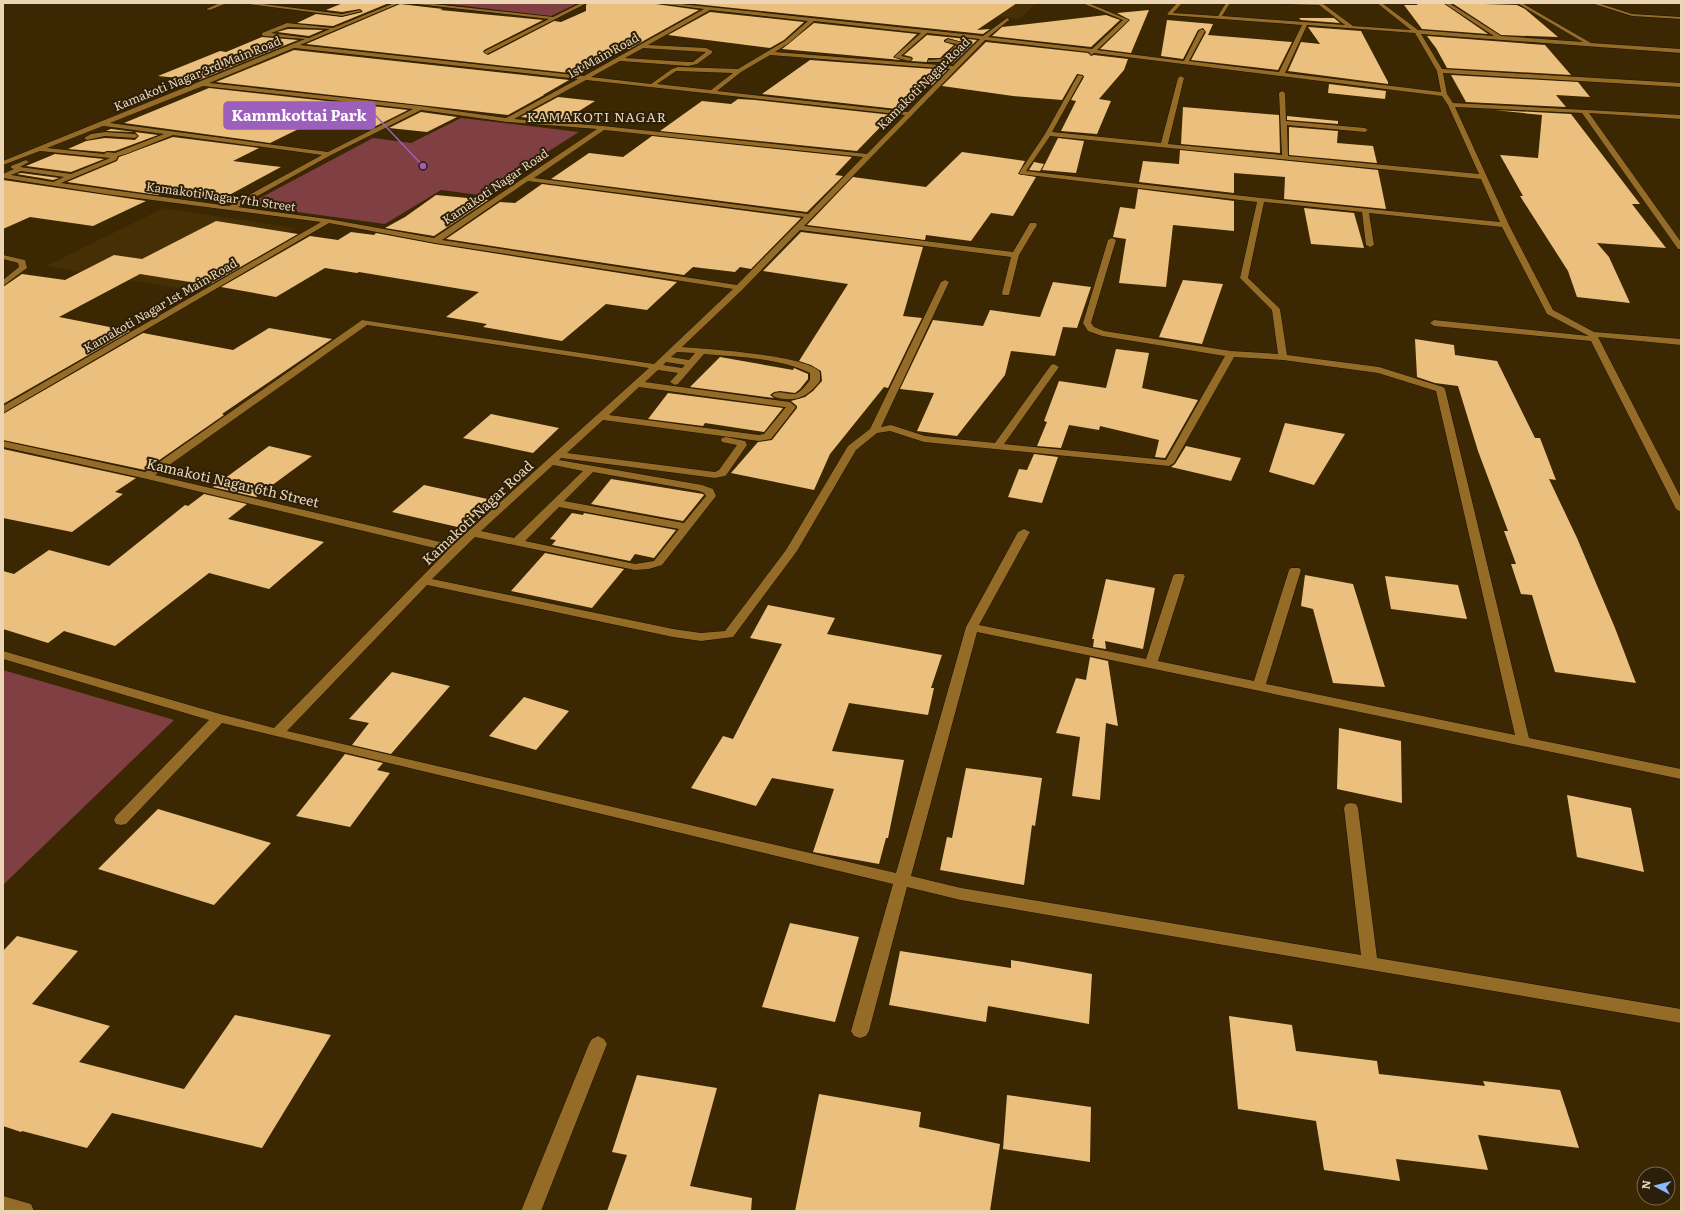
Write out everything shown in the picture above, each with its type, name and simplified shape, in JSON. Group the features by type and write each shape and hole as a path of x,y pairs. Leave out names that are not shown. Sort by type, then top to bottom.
{"street":[{"path":"208,9 225,3"},
{"name":"Kamakoti Nagar 3rd Main Road","path":"3,163 398,3"},
{"path":"410,3 552,18"},
{"path":"487,52 552,18 585,3"},
{"name":"Kamakoti Nagar Road","path":"658,3 984,38"},
{"path":"1086,3 1126,20 1091,53"},
{"path":"1180,3 1169,14 1681,51"},
{"path":"1219,18 1228,3"},
{"path":"1283,3 1320,4 1352,27"},
{"path":"1379,3 1417,32 1440,71 1444,94 1451,105 1505,225 1550,312 1593,336 1681,509"},
{"path":"1446,3 1500,38"},
{"path":"1519,3 1591,44"},
{"path":"1593,3 1632,15 1681,18"},
{"path":"244,4 356,20"},
{"path":"244,4 342,15 352,14 366,8"},
{"name":"1st Main Road","path":"507,120 708,9"},
{"path":"984,38 1007,19"},
{"path":"713,91 739,72 787,42 812,20"},
{"path":"1282,75 1305,24"},
{"path":"310,38 264,34 287,25 334,29"},
{"path":"1184,63 1202,31"},
{"path":"919,38 961,42 942,61 897,57 925,32"},
{"path":"984,38 1091,53 1444,94"},
{"name":"Kamakoti Nagar Road","path":"277,733 455,549 665,359 739,288 984,38"},
{"path":"292,46 713,91 910,114"},
{"path":"619,59 688,64 695,63 710,52 642,46"},
{"path":"955,48 970,53"},
{"path":"770,53 956,68"},
{"path":"948,55 970,53"},
{"path":"931,66 936,61"},
{"path":"653,85 674,70 678,69 739,72"},
{"path":"1440,71 1681,85"},
{"path":"1080,76 1048,134 1022,173 1261,200 1505,225"},
{"path":"1164,145 1181,78"},
{"path":"201,83 420,108 507,120 603,128 868,156"},
{"path":"1282,93 1285,157"},
{"path":"1451,105 1681,117"},
{"path":"230,208 329,154 420,108"},
{"path":"1584,111 1681,247"},
{"path":"102,123 329,154"},
{"path":"1284,123 1364,130"},
{"name":"Kamakoti Nagar Road","path":"435,241 603,128"},
{"path":"43,147 65,147 116,155 174,132"},
{"path":"75,142 100,133 159,138"},
{"path":"1048,134 1484,177"},
{"path":"43,147 53,150 115,157 114,160 53,184"},
{"path":"53,150 13,167 72,176"},
{"path":"3,176 20,169"},
{"name":"Kamakoti Nagar 7th Street","path":"3,176 328,221 435,241"},
{"path":"527,179 810,216"},
{"path":"1261,200 1244,278 1276,309 1283,357"},
{"path":"1365,211 1370,245"},
{"name":"Kamakoti Nagar 1st Main Road","path":"3,410 328,221"},
{"path":"1006,293 1015,254 1033,225"},
{"path":"798,227 1015,254"},
{"path":"1112,240 1086,323 1091,329 1102,333 1231,354 1283,357 1379,370 1440,388 1523,741"},
{"name":"Kamakoti Nagar Road","path":"435,241 739,288"},
{"path":"3,257 22,262 23,268 3,284"},
{"path":"424,581 673,633 701,637 729,634 791,551 852,448 874,431 945,282"},
{"path":"147,476 365,322 685,370"},
{"path":"1434,323 1681,342"},
{"path":"641,381 675,382 793,397 801,395 816,379 815,372 802,365 770,359 675,349"},
{"path":"675,382 701,352"},
{"path":"874,431 891,428 924,439 1169,463 1231,354"},
{"path":"665,359 692,363"},
{"path":"997,447 1054,367"},
{"path":"597,420 759,438 766,437 791,407 788,404 641,381"},
{"path":"555,459 715,475 721,474 742,445 741,443 734,441 597,420"},
{"name":"Kamakoti Nagar 6th Street","path":"3,444 147,476 455,549"},
{"path":"472,533 635,567 648,566 658,563 711,496 709,491 702,488 591,469 555,459"},
{"path":"516,542 591,469"},
{"path":"556,504 687,527"},
{"path":"860,1031 972,627 1024,532"},
{"path":"1259,687 1295,570"},
{"path":"1151,664 1179,576"},
{"path":"972,627 1681,774"},
{"path":"3,655 219,718 277,733 969,896 1681,1016"},
{"path":"121,820 219,718"},
{"path":"1351,808 1370,963"},
{"path":"531,1211 598,1044"},
{"path":"3,1205 24,1211"}],"shaded area":[{"path":"440,3 578,3 551,16"},
{"path":"889,3 1037,3 1019,19"},
{"path":"461,118 579,132 479,195 441,190 385,224 247,205 373,138 411,143"},
{"path":"164,208 296,228 188,290 46,266"},
{"path":"3,670 174,720 3,885"}],"building":[{"path":"343,3 389,3 333,26 297,23 316,14 342,17 363,12 360,9 342,12 326,10"},
{"path":"588,3 655,3 699,10 629,49 621,49 579,74 306,44 400,4 443,9 440,10 543,20 484,50 483,52 488,55 554,21 561,22 586,11 586,5"},
{"path":"685,3 1017,3 977,30 990,29 983,34"},
{"path":"1415,3 1443,3 1488,34 1422,29 1404,5 1418,5"},
{"path":"1452,3 1517,5 1525,9 1558,37 1501,35"},
{"path":"1149,10 1131,53 1100,49 1130,20 1117,13"},
{"path":"710,12 804,22 784,40 770,48 668,35"},
{"path":"1106,15 1120,20 1091,47 992,36 1002,27"},
{"path":"1299,18 1334,18 1340,23 1301,20"},
{"path":"1167,20 1213,24 1208,35 1292,42 1278,70 1191,60 1206,32 1203,28 1198,30 1183,59 1161,56"},
{"path":"814,23 917,34 893,57 901,60 782,49"},
{"path":"1308,27 1361,31 1388,84 1288,71 1301,42 1320,44"},
{"path":"288,29 323,30 309,36 277,32"},
{"path":"927,35 977,40 952,64 940,64 945,63 965,43 948,38 944,40 944,42 954,45 940,58 928,58 927,62 911,61 913,59 912,57 904,55"},
{"path":"1427,36 1545,45 1571,75 1447,68 1436,48"},
{"path":"262,37 298,40 199,80 158,76 220,51 226,52"},
{"path":"986,42 1088,53 1091,56 1094,55 1128,59 1124,70 1099,99 1111,101 1097,134 1061,131 1076,101 1071,100 1084,77 1083,75 1077,74 1062,100 1013,96 942,86"},
{"path":"294,50 569,80 508,115 216,82"},
{"path":"810,60 947,70 932,85 923,84 897,109 762,94"},
{"path":"1451,75 1578,82 1590,97 1556,95 1566,107 1466,102"},
{"path":"1329,84 1386,91 1385,99 1328,93"},
{"path":"209,88 408,110 376,126 319,119 270,143 124,123"},
{"path":"558,97 595,101 563,121 521,117"},
{"path":"738,99 892,115 857,151 660,131 702,101 731,104"},
{"path":"1183,107 1279,115 1280,153 1181,144"},
{"path":"1494,110 1571,114 1640,204 1632,204 1666,248 1597,243 1609,257 1630,303 1577,297 1568,271 1520,196 1523,196 1500,155 1538,158 1542,115"},
{"path":"421,112 457,117 427,132 389,128"},
{"path":"1287,116 1338,121 1338,124 1287,120"},
{"path":"1289,127 1338,131 1337,143 1373,146 1377,163 1289,155"},
{"path":"111,129 134,132 106,131"},
{"path":"135,132 158,135 115,151 104,152 68,149 86,141 105,138 135,140 139,136"},
{"path":"652,136 852,157 835,175 843,176 807,212 551,179 589,153 623,157"},
{"path":"173,137 259,148 233,161 281,167 220,200 163,192 158,195 67,182 117,161 119,157"},
{"path":"1058,138 1084,141 1076,173 1042,170"},
{"path":"1180,150 1378,170 1386,209 1284,199 1285,177 1234,173 1234,193 1139,182 1143,161 1179,164"},
{"path":"962,152 1025,161 1018,174 1036,177 1013,216 991,213 971,241 926,235 925,240 807,225 853,177 926,187"},
{"path":"55,154 104,159 71,172 26,166"},
{"path":"1034,162 1044,164 1040,171 1029,170"},
{"path":"21,173 59,178 53,180 17,174"},
{"path":"3,180 146,201 93,226 30,217 3,229"},
{"path":"542,184 801,218 751,269 740,267 735,272 693,267 684,275 446,239 500,202 515,203"},
{"path":"1138,189 1234,201 1234,231 1173,225 1166,287 1119,283 1126,239 1113,237 1120,207 1135,209"},
{"path":"436,195 488,200 434,236 385,228 405,217"},
{"path":"1304,208 1354,213 1364,248 1311,244"},
{"path":"216,221 298,234 209,285 140,274 59,317 130,331 3,404 3,287 22,274 65,280 114,255 142,259"},
{"path":"351,232 374,235 376,233 435,244 677,282 647,310 606,304 562,341 483,327 487,324 446,317 479,292 359,272 357,273 325,268 276,297 221,287 310,236 338,240"},
{"path":"801,232 923,247 903,316 922,318 888,388 884,387 830,454 814,490 731,473 758,442 772,440 797,408 797,406 791,401 805,397 822,381 821,371 811,365 799,361 848,284 763,271"},
{"path":"1183,280 1223,284 1202,344 1159,337"},
{"path":"1053,282 1091,287 1077,328 1063,327 1055,356 1011,351 1005,375 957,436 917,431 934,393 900,389 933,320 983,326 990,310 1040,317"},
{"path":"269,328 332,339 222,414 224,415 145,470 3,440 3,414 143,333 233,350"},
{"path":"1415,339 1454,345 1455,355 1497,361 1535,438 1540,438 1556,480 1549,479 1577,538 1615,628 1636,683 1555,672 1532,595 1521,594 1511,564 1516,564 1504,531 1508,531 1478,451 1458,386 1435,383 1417,377"},
{"path":"1116,349 1149,353 1142,388 1198,400 1165,458 1155,457 1159,440 1100,426 1099,430 1069,425 1061,448 1037,446 1047,422 1044,421 1059,381 1106,388"},
{"path":"720,357 793,370 794,368 808,374 808,379 795,393 780,391 774,392 770,395 774,398 690,387"},
{"path":"668,393 783,408 764,432 705,423 703,426 648,419"},
{"path":"491,414 559,428 533,453 463,438"},
{"path":"1285,423 1345,434 1314,485 1269,472"},
{"path":"269,446 312,456 256,497 213,487"},
{"path":"1186,446 1241,458 1231,481 1171,467 1175,464"},
{"path":"3,449 136,478 115,492 123,494 72,532 3,518"},
{"path":"1034,454 1058,457 1042,503 1008,497 1019,469 1027,470"},
{"path":"611,479 704,495 683,521 591,504"},
{"path":"424,485 492,500 462,528 392,512"},
{"path":"204,494 247,504 228,519 324,542 269,589 209,573 115,646 64,631 48,643 3,629 3,571 14,574 49,550 109,566 185,505 188,506"},
{"path":"572,513 583,515 584,513 676,530 654,558 635,554 630,561 552,545 556,540 550,539"},
{"path":"545,553 624,569 592,608 511,591"},
{"path":"1305,575 1353,584 1385,687 1333,683 1313,609 1301,606"},
{"path":"1385,576 1458,585 1467,619 1391,609"},
{"path":"1106,579 1155,588 1143,649 1105,641 1106,649 1093,647 1094,639 1092,639"},
{"path":"768,605 835,618 827,634 942,655 931,688 934,688 928,715 849,703 832,751 904,760 888,838 886,838 879,864 813,852 834,789 772,778 756,806 691,788 723,736 733,739 782,644 750,638"},
{"path":"1090,657 1108,661 1118,726 1106,723 1100,800 1072,796 1080,737 1056,733 1076,678 1086,680"},
{"path":"392,672 450,686 391,754 352,745 369,723 349,719"},
{"path":"524,697 569,711 536,750 489,736"},
{"path":"1339,728 1401,741 1402,803 1337,789"},
{"path":"345,754 383,763 377,770 390,773 350,827 296,816"},
{"path":"966,768 1042,778 1035,826 1032,825 1024,885 940,870 947,837 952,838"},
{"path":"1567,795 1631,808 1644,872 1577,857"},
{"path":"158,809 271,843 214,905 98,869"},
{"path":"790,923 859,937 835,1022 762,1007"},
{"path":"17,936 78,951 32,1004 110,1026 79,1062 184,1089 235,1015 331,1035 262,1148 112,1113 87,1148 22,1131 21,1132 3,1126 3,951"},
{"path":"900,951 1011,968 1011,960 1092,974 1089,1024 988,1006 986,1022 889,1005"},
{"path":"1229,1016 1292,1025 1296,1051 1377,1061 1379,1074 1485,1086 1483,1081 1560,1090 1579,1148 1478,1135 1488,1170 1396,1159 1400,1181 1324,1170 1316,1121 1238,1109"},
{"path":"637,1075 717,1088 690,1186 752,1198 751,1211 607,1211 627,1155 612,1152"},
{"path":"819,1094 921,1112 919,1127 1000,1144 990,1211 795,1211"},
{"path":"1007,1095 1091,1107 1090,1162 1003,1149"}],"place":[{"name":"Kammkottai Park","path":"423,166"}],"district":[{"name":"KAMAKOTI NAGAR","path":"597,116"}]}
